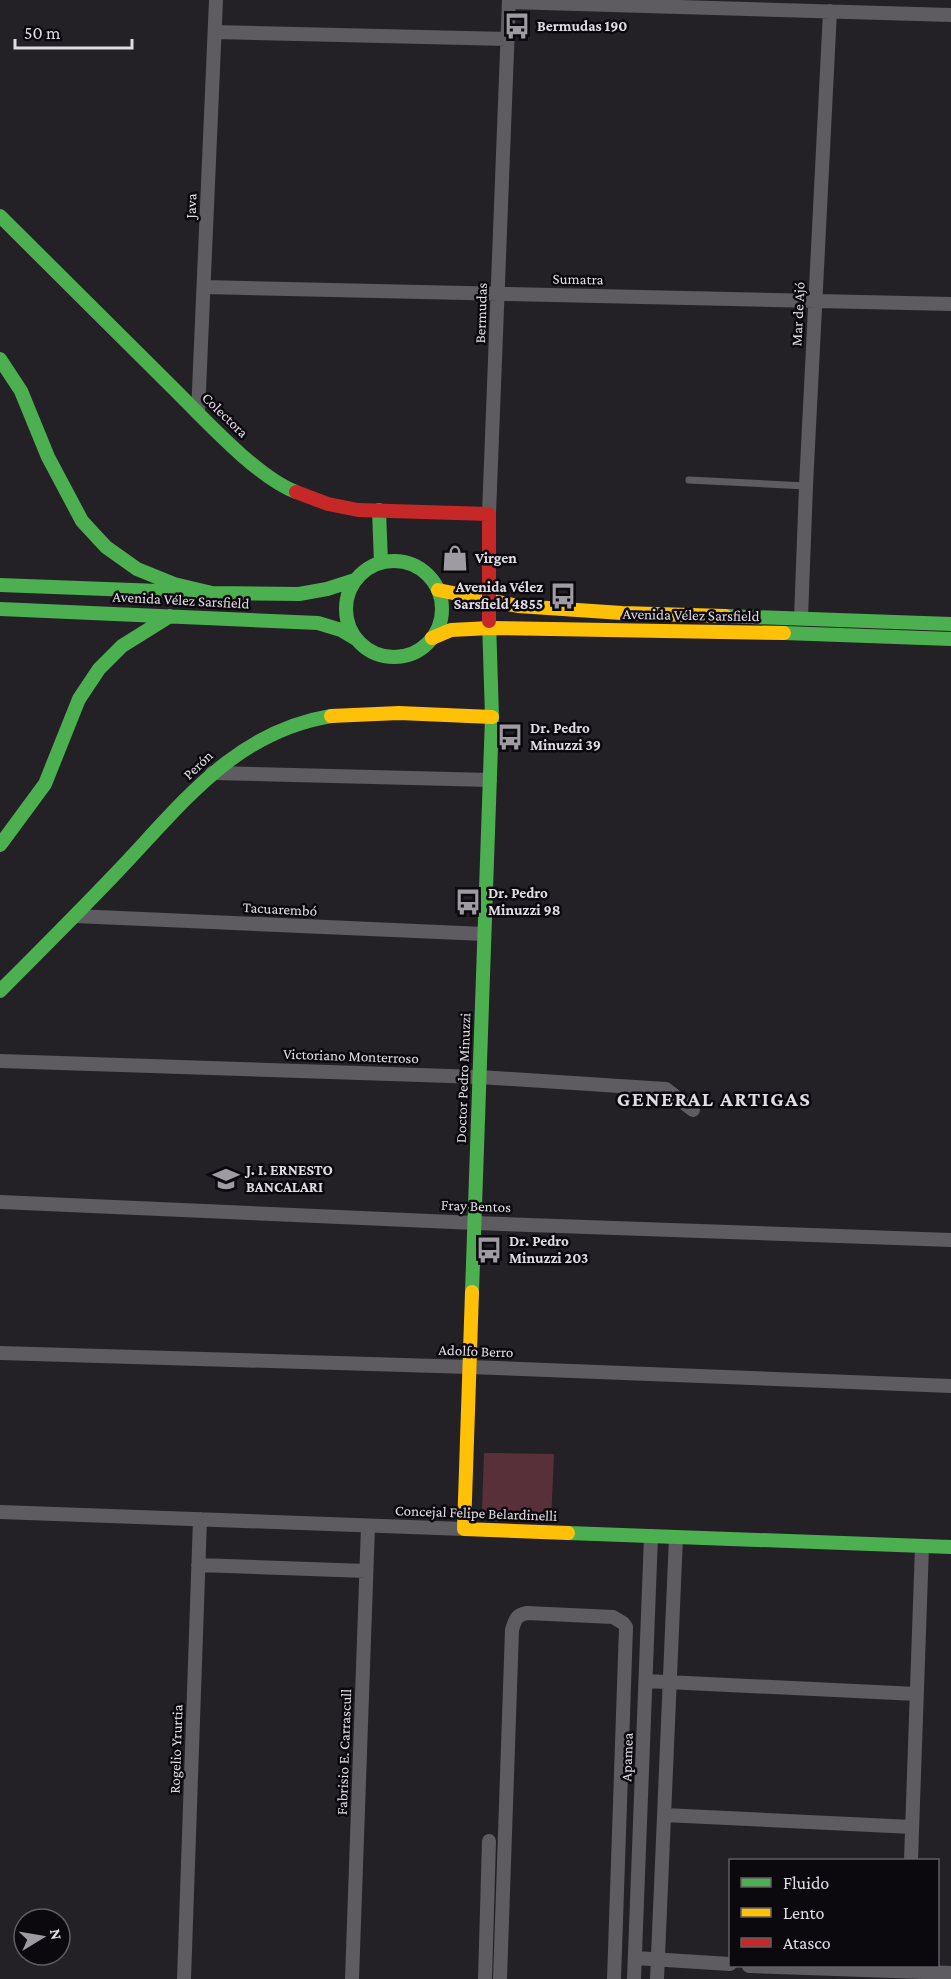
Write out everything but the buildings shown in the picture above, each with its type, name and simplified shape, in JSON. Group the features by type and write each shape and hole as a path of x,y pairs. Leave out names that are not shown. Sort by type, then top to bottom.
{"main road":[{"name":"Colectora","path":"0,216 250,462 287,489 328,504 358,510 489,514"},
{"path":"0,359 21,391 48,457 82,521 106,547 137,569 174,584 212,593"},
{"path":"379,510 381,562"},
{"name":"Bermudas","path":"489,514 490,628"},
{"path":"399,561 412,564 422,570 432,579 441,602 442,615 432,638 418,650 401,657 376,654 365,648 356,639 348,622 346,604 355,580 364,571 381,562 399,561"},
{"name":"Avenida Vélez Sarsfield","path":"0,585 299,594 327,589 355,580"},
{"name":"Avenida Vélez Sarsfield","path":"438,590 518,606 622,614 951,624"},
{"name":"Avenida Vélez Sarsfield","path":"0,609 318,623 341,630 356,639"},
{"path":"0,845 43,787 71,717 90,679 111,653 139,632 170,616"},
{"name":"Avenida Vélez Sarsfield","path":"432,638 451,630 490,628 801,633 951,639"},
{"name":"Doctor Pedro Minuzzi","path":"464,1529 492,717 490,628"},
{"name":"Perón","path":"0,991 212,773 239,750 263,736 288,726 329,716 383,713 492,717"},
{"name":"Concejal Felipe Belardinelli","path":"464,1529 951,1547"}],"street":[{"name":"Java","path":"198,412 216,0"},
{"path":"509,1 739,4 830,11 951,15"},
{"name":"Bermudas","path":"489,514 509,1"},
{"name":"Mar de Ajó","path":"801,618 830,11"},
{"path":"215,32 508,39"},
{"name":"Sumatra","path":"204,287 951,304"},
{"path":"212,773 490,780"},
{"name":"Tacuarembó","path":"75,916 484,934"},
{"name":"Victoriano Monterroso","path":"0,1061 480,1077 666,1089 693,1110"},
{"name":"Fray Bentos","path":"0,1202 475,1223 951,1239"},
{"name":"Adolfo Berro","path":"0,1353 470,1367 951,1386"},
{"name":"Concejal Felipe Belardinelli","path":"0,1512 464,1529"},
{"name":"Rogelio Yrurtia","path":"184,1979 200,1519"},
{"name":"Fabrisio E. Carrascull","path":"352,1979 368,1526"},
{"name":"Apamea","path":"634,1979 651,1536"},
{"path":"657,1979 676,1537"},
{"path":"911,1859 922,1546"},
{"path":"198,1565 366,1571"},
{"path":"500,1979 512,1630 520,1614 527,1612 613,1617 626,1627 614,1979"},
{"path":"646,1682 917,1694"},
{"path":"664,1815 912,1827"},
{"path":"485,1979 489,1841"},
{"path":"635,1958 729,1964"},
{"path":"764,1973 951,1973"}],"lane":[{"path":"689,480 806,486"}],"shaded area":[{"path":"484,1453 554,1454 551,1522 494,1521 482,1510"}],"traffic: fast":[{"path":"0,216 232,447 265,474 296,492"},
{"path":"0,359 21,391 48,457 82,521 106,547 137,569 174,584 212,593"},
{"path":"379,510 381,563"},
{"path":"394,561 412,565 428,575 438,591 442,609 438,627 428,643 412,653 394,657 376,653 360,643 350,627 346,609 350,591 360,575 376,565 394,561"},
{"path":"0,585 299,594 327,589 355,580"},
{"path":"0,609 318,623 341,630 356,639"},
{"path":"0,845 45,784 79,699 99,669 122,646 170,616"},
{"path":"725,616 951,624"},
{"path":"472,1292 492,717 489,621"},
{"path":"784,633 951,639"},
{"path":"0,991 212,774 238,754 266,738 297,725 331,716"},
{"path":"568,1533 951,1547"}],"traffic: slow":[{"path":"438,590 518,606 622,613 725,616"},
{"path":"432,638 451,630 490,628 784,633"},
{"path":"331,716 399,713 492,717"},
{"path":"472,1292 464,1529 568,1533"}],"traffic: jam":[{"path":"296,492 328,504 358,510 489,514 489,621"}],"place":[{"name":"Bermudas 190","path":"517,26"},
{"name":"Virgen","path":"455,558"},
{"name":"Avenida Vélez Sarsfield 4855","path":"563,596"},
{"name":"Dr. Pedro Minuzzi 39","path":"510,737"},
{"name":"Dr. Pedro Minuzzi 98","path":"468,902"},
{"name":"J. I. ERNESTO BANCALARI","path":"226,1179"},
{"name":"Dr. Pedro Minuzzi 203","path":"489,1250"}],"district":[{"name":"GENERAL ARTIGAS","path":"714,1099"}]}
